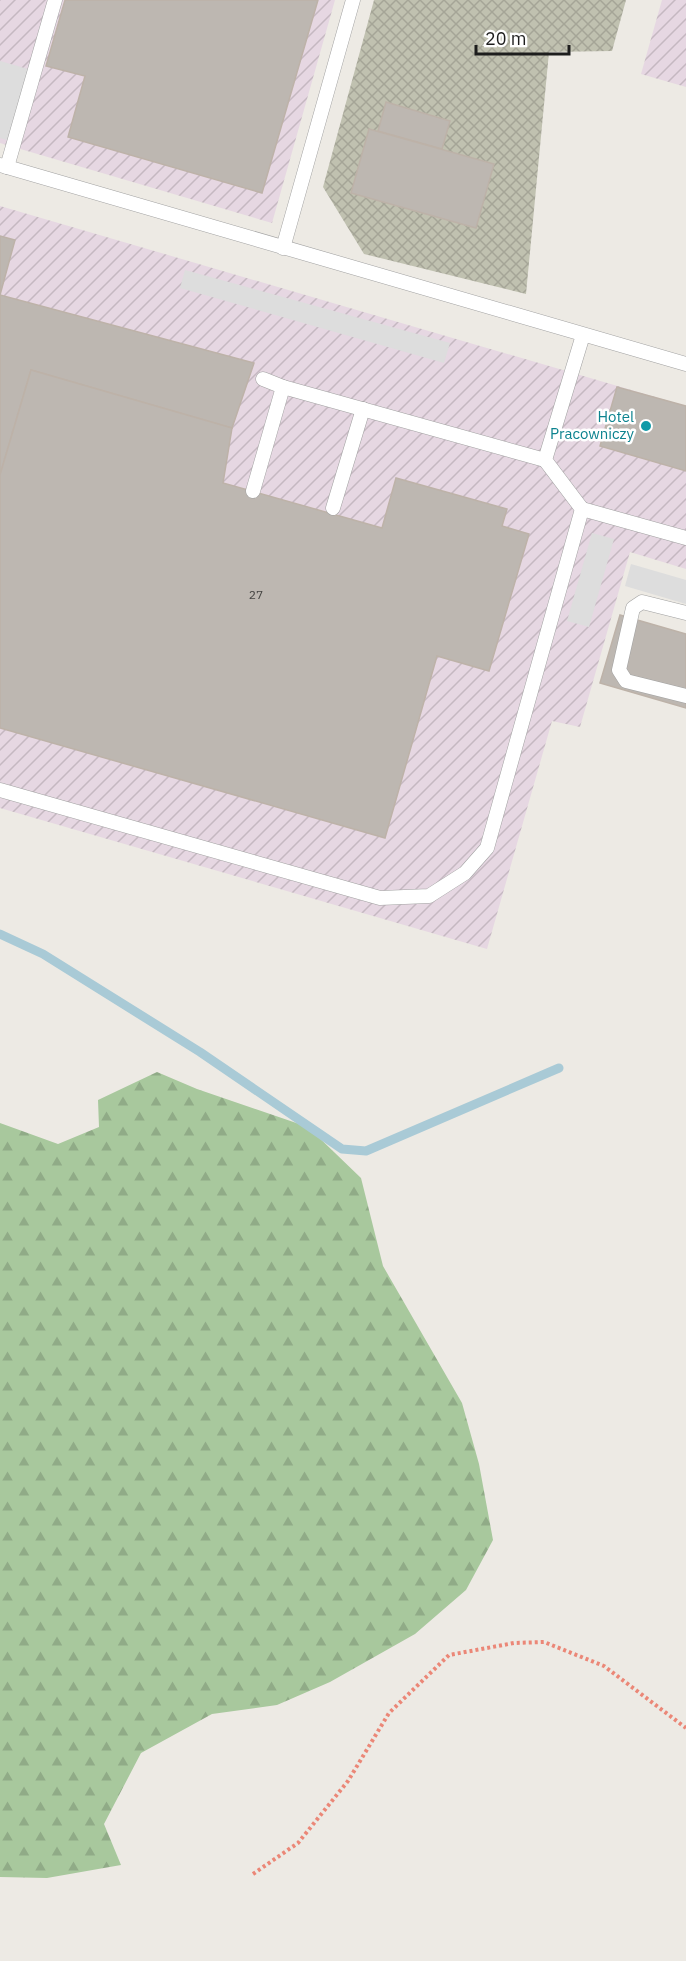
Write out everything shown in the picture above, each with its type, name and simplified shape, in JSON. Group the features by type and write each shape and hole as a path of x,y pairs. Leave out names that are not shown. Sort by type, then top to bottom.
{"lane":[{"path":"55,0 4,166 686,364"},
{"path":"284,248 353,0"},
{"path":"545,460 583,335"},
{"path":"263,379 283,387 545,460 582,509 686,537"},
{"path":"253,491 283,387"},
{"path":"333,508 363,409"},
{"path":"0,790 380,898 429,896 465,873 488,848 582,509"},
{"path":"686,613 642,602 633,608 619,670 626,681 686,696"}],"path":[{"path":"254,1874 298,1843 348,1781 389,1713 449,1655 514,1643 544,1642 604,1666 686,1728"}],"shaded area":[{"path":"0,0 335,0 272,223 0,143"},
{"path":"374,0 626,0 612,51 549,52 526,294 364,254 323,187"},
{"path":"662,0 686,0 686,87 641,74"},
{"path":"0,61 35,71 14,142 0,138"},
{"path":"0,206 686,406 686,569 630,552 580,727 552,721 487,949 0,808"},
{"path":"185,270 450,343 444,363 180,288"},
{"path":"592,533 614,539 589,627 567,621"},
{"path":"631,564 686,580 686,604 625,586"}],"green space":[{"path":"157,1072 197,1089 308,1127 361,1178 383,1266 462,1403 479,1464 493,1540 466,1590 415,1634 330,1682 277,1705 212,1714 141,1753 104,1824 121,1865 47,1878 0,1877 0,1123 58,1144 99,1127 98,1100"}],"building":[{"path":"65,0 318,0 262,193 68,137 85,76 46,66"},
{"path":"386,102 450,121 442,149 378,131"},
{"path":"369,129 494,164 476,228 351,193"},
{"path":"0,236 15,240 0,295"},
{"path":"0,295 254,363 232,428 31,370 0,475"},
{"path":"31,370 232,428 223,483 382,528 396,478 507,509 502,526 529,534 489,671 437,656 385,838 0,728 0,475"},
{"name":"Hotel Pracowniczy","path":"617,387 686,406 686,471 600,446"},
{"path":"620,615 686,634 686,708 600,683"}],"waterway":[{"path":"0,934 43,954 200,1052 342,1149 366,1151 559,1068"}],"place":[{"name":"Hotel Pracowniczy","path":"646,426"}]}
